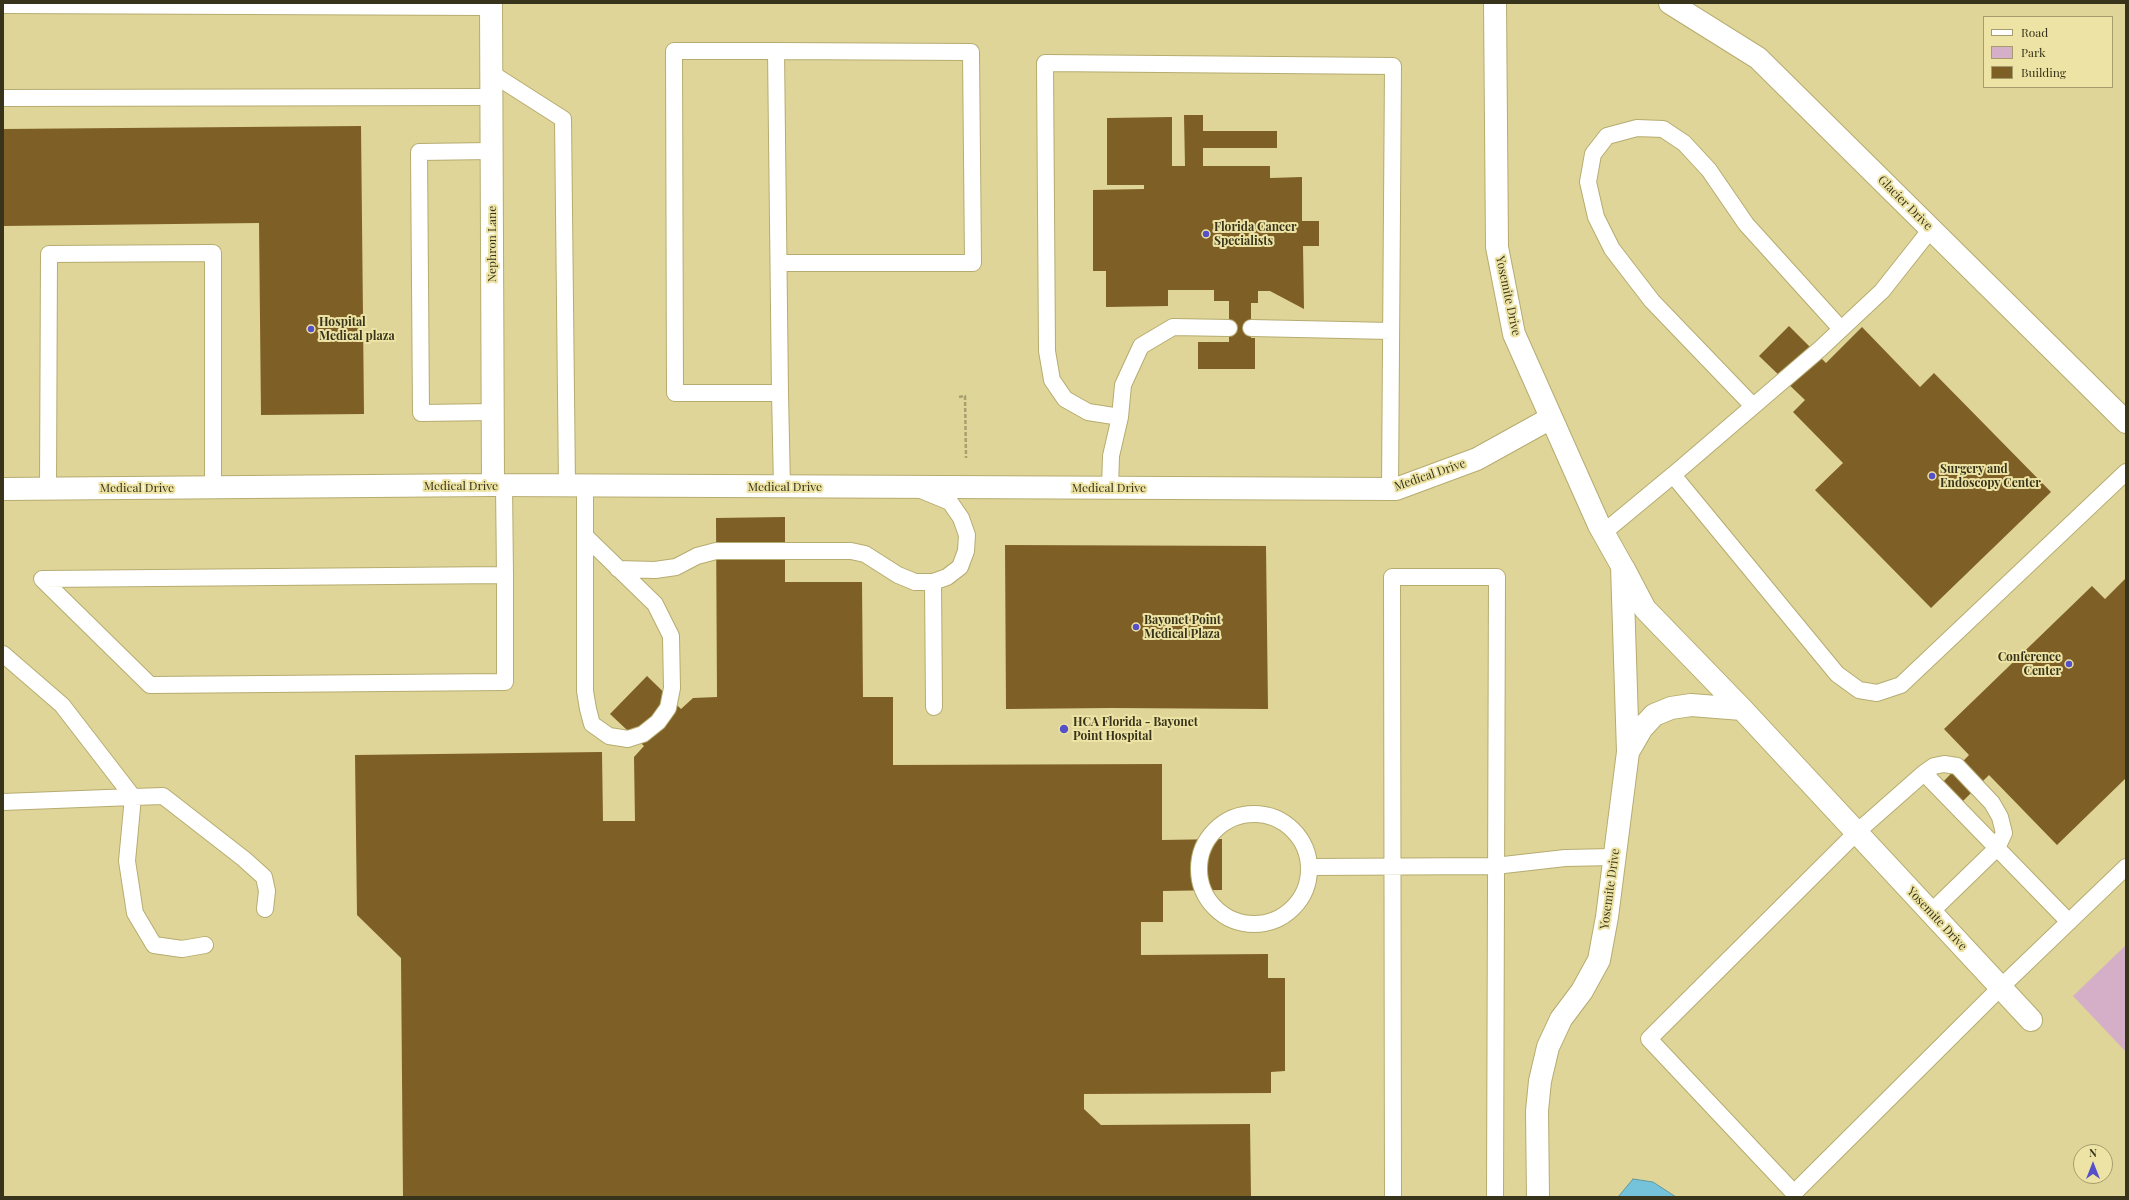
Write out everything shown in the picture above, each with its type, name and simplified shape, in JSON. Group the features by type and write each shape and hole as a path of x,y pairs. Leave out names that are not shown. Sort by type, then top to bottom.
{"street":[{"name":"Yosemite Drive","path":"1495,3 1497,247 1514,334 1550,418 1604,533 1646,609 2032,1020"},
{"name":"Glacier Drive","path":"1670,3 1758,58 2126,422"},
{"name":"Nephron Lane","path":"491,5 493,412 499,485"},
{"name":"Medical Drive","path":"3,489 499,485 1396,489 1477,459 1550,418"},
{"name":"Yosemite Drive","path":"1538,1197 1536,1111 1548,1047 1561,1019 1582,991 1599,960 1607,916 1628,752 1622,566"},
{"path":"1628,752 1642,728 1654,715 1671,708 1691,705 1742,710"}],"lane":[{"path":"3,5 491,5"},
{"path":"779,262 973,263 970,52 674,51 675,393 780,393"},
{"path":"776,51 782,487"},
{"path":"1120,417 1088,412 1066,399 1052,380 1047,350 1045,63 1393,66 1390,489"},
{"path":"491,72 563,119 576,486 585,536 585,691 592,724 609,736 628,739 643,734 658,722 668,708 672,688 671,636 655,604 585,536"},
{"path":"3,98 491,97"},
{"path":"1753,406 1652,301 1612,249 1596,217 1588,182 1593,154 1607,136 1637,128 1663,129 1684,143 1709,170 1746,224 1841,329"},
{"path":"491,151 418,152 421,413 493,412"},
{"path":"1604,533 1674,475 1841,329 1882,291 1931,229"},
{"path":"48,489 49,254 212,253 213,488"},
{"path":"1110,488 1111,456 1120,417 1123,385 1141,346 1173,327 1229,328"},
{"path":"1251,328 1391,331"},
{"path":"1674,475 1837,674 1859,690 1877,693 1901,685 2126,472"},
{"path":"499,485 505,575 505,682 150,685 42,579 505,575"},
{"path":"618,569 655,570 676,567 697,556 716,550 851,550 865,554 898,575 915,582 933,582 947,577 960,567 966,550 967,535 961,518 950,502 933,494 910,487"},
{"path":"1393,1197 1392,577 1497,577 1495,1197"},
{"path":"933,582 934,706"},
{"path":"3,654 62,705 133,797 128,861 135,913 154,945 182,949 205,945"},
{"path":"1931,912 1997,848 2004,833 2000,817 1992,803 1957,766 1944,764 1934,766 1924,773 1857,832 1649,1038 1794,1193 2001,988 2126,867"},
{"path":"1924,773 2069,922"},
{"path":"3,802 163,796 244,859 264,877 267,891 266,909"},
{"path":"1250,814 1268,816 1279,820 1298,834 1307,850 1310,867 1308,885 1300,901 1288,914 1271,922 1254,925 1235,922 1218,912 1206,898 1199,881 1199,862 1204,844 1216,828 1232,819 1250,814"},
{"path":"1310,867 1495,866 1564,858 1614,857"}],"path":[{"path":"959,397 965,396 966,461"}],"green space":[{"path":"2126,945 2126,1052 2073,996"}],"water":[{"path":"1633,1179 1653,1182 1676,1197 1618,1197"}],"building":[{"name":"Florida Cancer Specialists","path":"1184,115 1203,115 1203,131 1277,131 1277,148 1203,148 1203,166 1270,166 1270,178 1302,177 1302,221 1319,221 1319,246 1303,246 1304,309 1270,291 1258,291 1258,303 1251,303 1251,338 1255,338 1255,369 1198,369 1198,342 1229,342 1229,301 1214,301 1214,290 1168,290 1168,306 1106,307 1106,271 1093,271 1093,190 1144,189 1144,185 1107,185 1107,118 1172,117 1172,166 1185,166"},
{"name":"Hospital Medical plaza","path":"361,126 364,414 261,415 259,223 3,226 3,129"},
{"name":"Surgery and Endoscopy Center","path":"1789,326 1826,363 1862,327 1920,387 1934,373 2051,492 1931,608 1815,490 1843,463 1793,412 1805,400 1759,356"},
{"path":"785,517 785,582 862,582 863,697 893,697 893,765 1162,764 1162,840 1222,839 1222,890 1163,891 1163,922 1141,922 1141,955 1268,954 1268,978 1285,978 1285,1071 1271,1072 1271,1093 1084,1094 1084,1109 1101,1125 1250,1124 1251,1197 403,1197 401,958 357,915 355,755 602,752 603,821 635,821 634,757 644,746 610,714 647,676 681,709 693,698 717,697 716,518"},
{"name":"Bayonet Point Medical Plaza","path":"1005,545 1266,546 1268,709 1006,709"},
{"name":"Conference Center","path":"2126,578 2126,778 2057,845 1989,775 1960,804 1941,784 1969,755 1944,729 2092,586 2105,599"}],"place":[{"name":"Florida Cancer Specialists","path":"1206,234"},
{"name":"Hospital Medical plaza","path":"311,329"},
{"name":"Surgery and Endoscopy Center","path":"1932,476"},
{"name":"Bayonet Point Medical Plaza","path":"1136,627"},
{"name":"Conference Center","path":"2069,664"},
{"name":"HCA Florida - Bayonet Point Hospital","path":"1064,729"}]}
